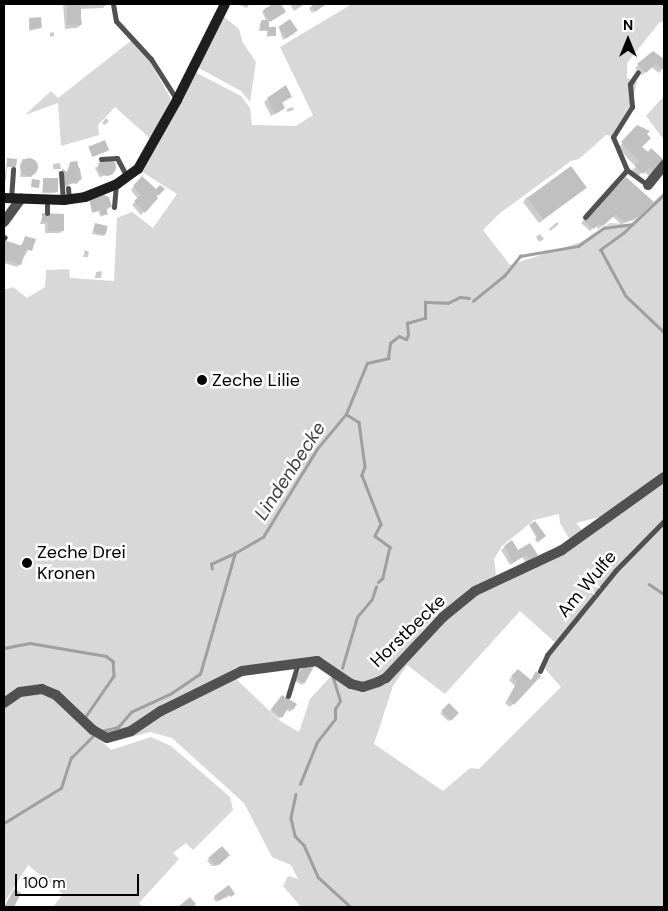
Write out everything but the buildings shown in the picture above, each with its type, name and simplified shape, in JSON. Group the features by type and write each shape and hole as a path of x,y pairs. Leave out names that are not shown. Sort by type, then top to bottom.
{"street":[{"path":"4,222 12,199 66,200 85,197 116,184 138,169 177,100 226,4"},
{"path":"648,185 664,165"},
{"name":"Horstbecke","path":"4,703 20,692 42,689 56,695 101,736 114,738 242,671 317,661 338,677 363,687 386,678 443,616 475,591 562,550 664,477"}],"lane":[{"path":"113,4 116,21 152,59 177,100"},
{"path":"638,72 630,84 632,106 613,136 627,170 648,185"},
{"path":"101,159 117,158 127,177"},
{"path":"12,199 13,169"},
{"path":"585,217 627,170"},
{"path":"61,174 66,200"},
{"path":"114,207 116,184"},
{"path":"66,200 68,188"},
{"path":"47,200 47,212"},
{"name":"Am Wulfe","path":"540,671 547,655 616,570 664,521"},
{"path":"288,696 299,662"}],"shaded area":[{"path":"352,4 664,4 664,21 659,23 627,63 627,78 637,82 632,101 613,136 606,135 579,159 571,161 500,213 483,230 510,265 581,242 610,223 630,224 664,192 664,474 600,517 576,523 586,535 664,480 664,907 301,907 283,886 288,876 298,879 291,865 272,857 244,803 172,738 150,732 113,742 115,736 95,730 64,699 61,701 111,750 151,737 171,746 230,797 233,810 193,850 186,843 173,853 179,859 139,903 143,907 53,907 63,894 28,865 4,903 4,705 25,691 37,690 55,696 57,693 42,687 28,687 4,700 4,290 13,287 27,298 45,287 46,270 69,269 70,278 114,281 117,218 132,212 153,228 177,194 141,171 195,72 241,96 250,108 252,125 296,126 313,115 280,47","holes":["559,514 560,523 573,545 476,593 445,618 388,679 363,688 332,675 310,699 299,732 280,721 233,676 232,672 251,665 303,659 318,660 355,683 363,684 385,676 428,624 475,586 496,575 494,559 502,546 534,520","520,611 558,645 548,657 545,669 561,687 479,769 470,768 443,791 374,744 393,686 407,665 445,694"]},
{"path":"223,16 239,29 243,43 256,62 250,102 241,91 197,67"},
{"path":"132,40 148,58 171,99 152,140 115,107 98,125 99,135 61,146 58,103 25,115 51,91 58,98"},
{"path":"664,96 664,140 646,116"}],"waterway":[{"path":"664,195 624,233 601,250 626,296 664,332"},
{"name":"Lindenbecke","path":"473,301 504,276 520,256 578,246 604,228 633,224"},
{"name":"Lindenbecke","path":"102,731 118,727 131,712 170,694 200,674 235,553 263,537 317,449 346,414 367,363 388,358 390,343 399,336 406,339 408,335 407,323 425,318 425,302 448,303 460,297 469,298"},
{"path":"346,414 359,422 365,467 362,475 381,524 375,536 390,547 383,578 379,582"},
{"path":"212,569 211,564 235,553"},
{"path":"649,584 664,594"},
{"path":"342,668 357,617 372,599 376,587"},
{"path":"4,648 30,643 106,656 113,661 114,676 85,718"},
{"path":"300,784 317,742 335,719 335,709 340,701 333,678"},
{"name":"Lindenbecke","path":"4,823 61,788 71,758 95,734"},
{"path":"296,794 291,818 295,836 304,845 318,877 351,907"}],"place":[{"name":"Zeche Lilie","path":"202,380"},
{"name":"Zeche Drei Kronen","path":"27,563"}]}
